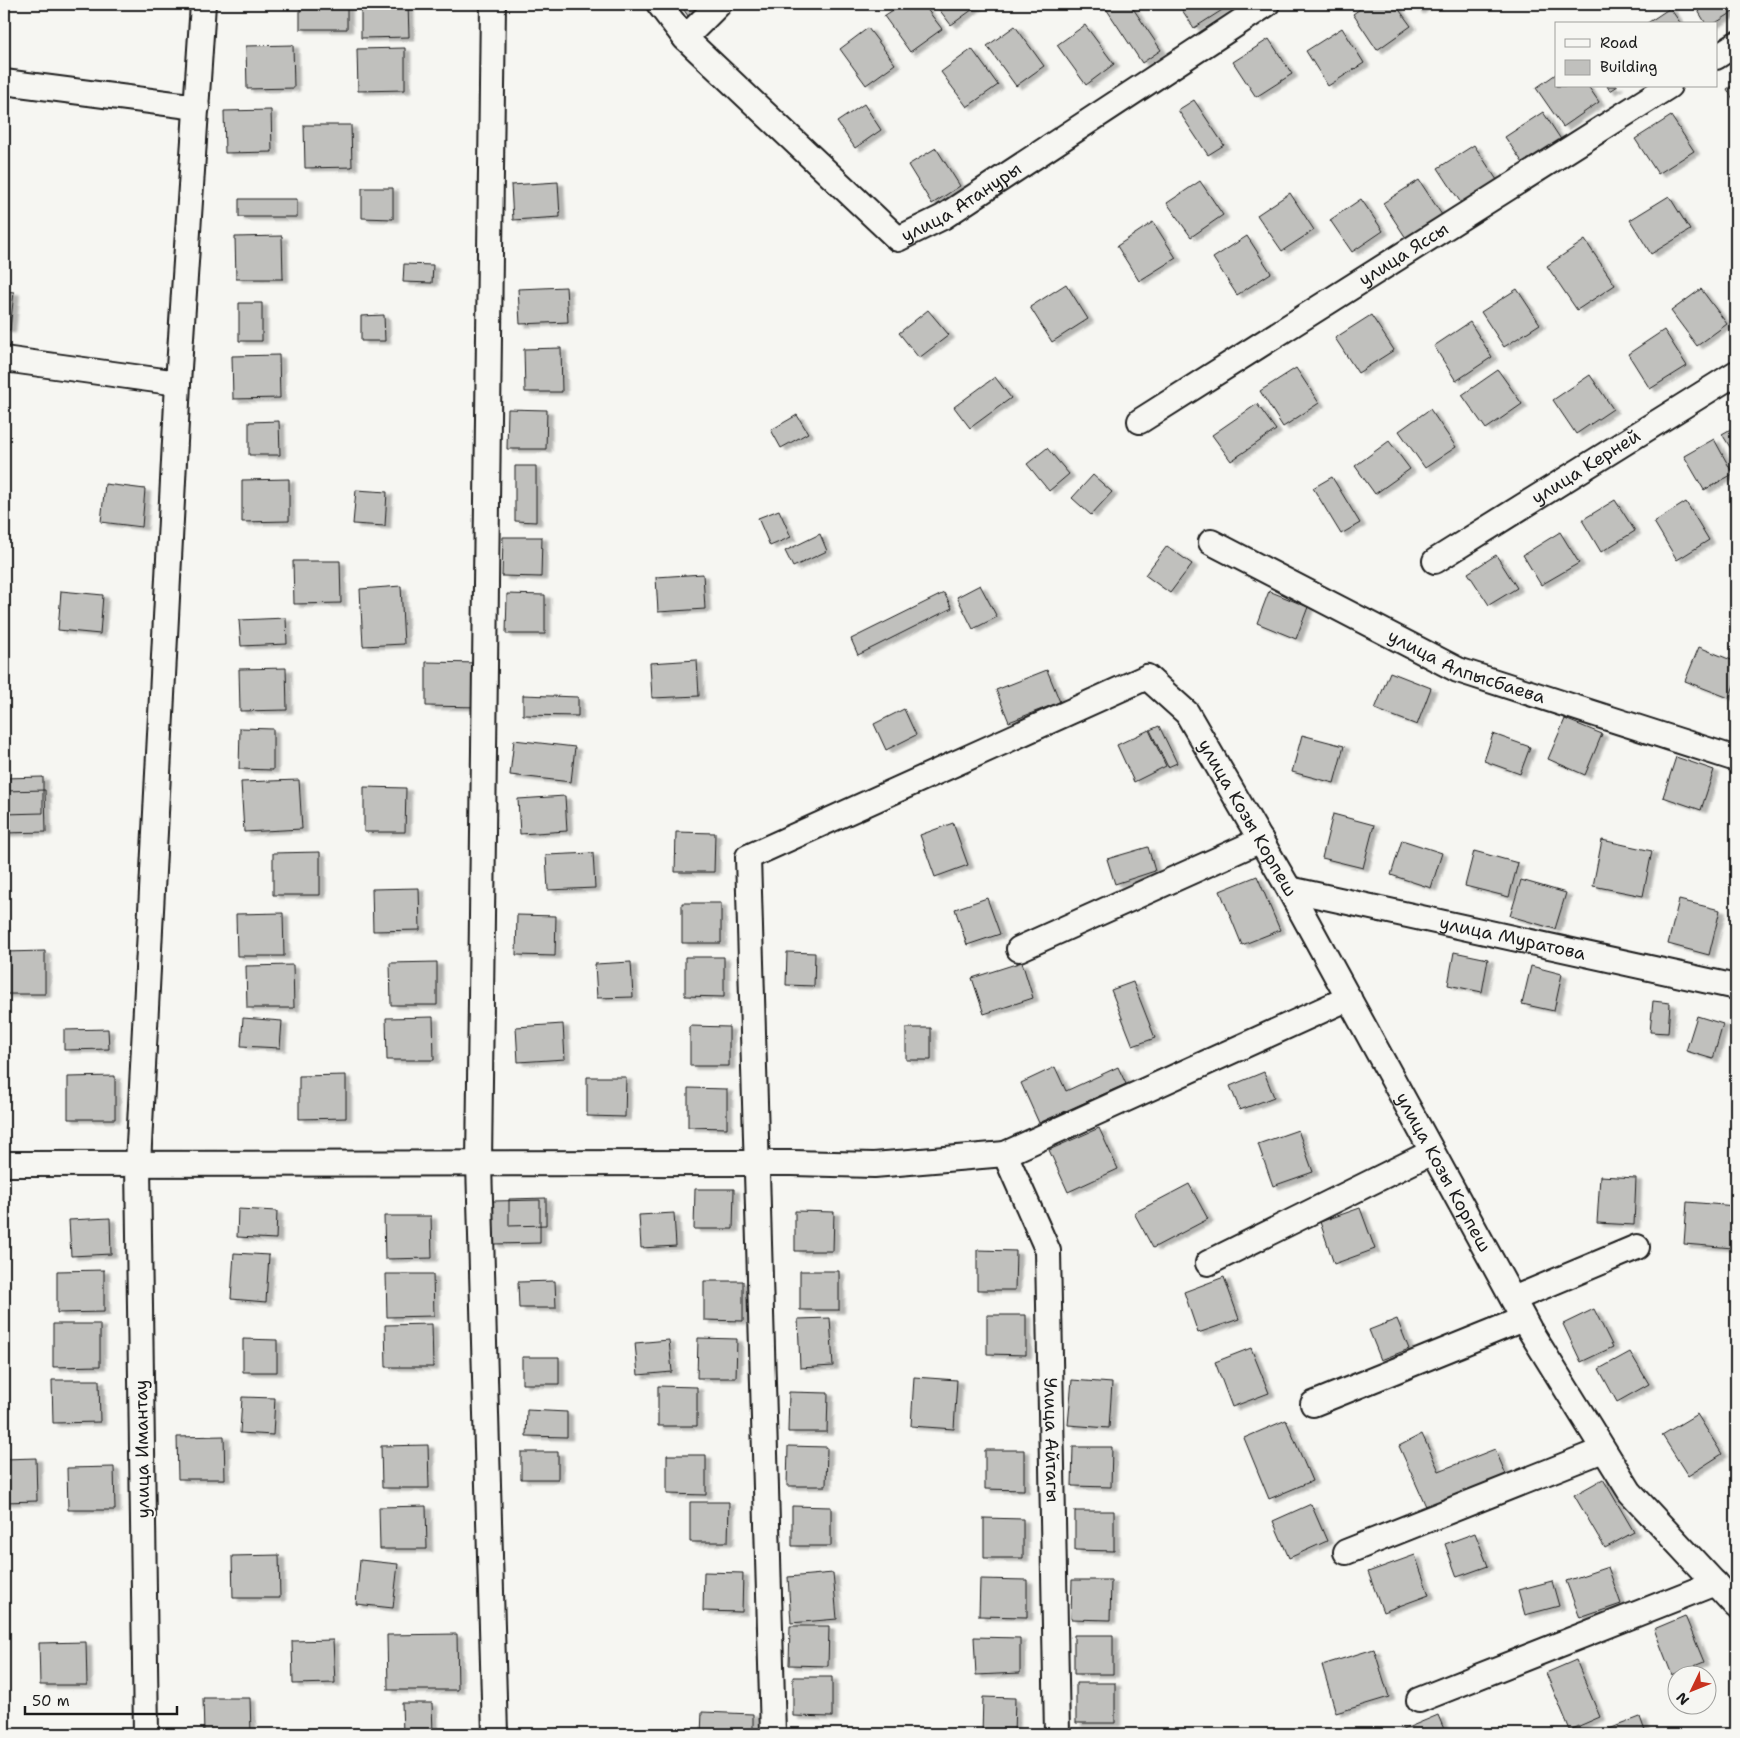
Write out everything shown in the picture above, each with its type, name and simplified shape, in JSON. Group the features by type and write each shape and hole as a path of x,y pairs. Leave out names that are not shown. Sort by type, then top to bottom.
{"street":[{"name":"улица Имантау","path":"146,1734 138,1164 178,383 203,4"},
{"path":"493,4 480,1164 494,1734"},
{"path":"659,4 685,38 719,4"},
{"name":"улица Атануры","path":"685,38 898,238 943,217 1267,4"},
{"path":"1718,55 1736,44"},
{"path":"4,82 197,107"},
{"name":"улица Яссы","path":"1140,421 1666,88"},
{"path":"4,359 178,383"},
{"name":"улица Керней","path":"1435,561 1736,373"},
{"name":"улица Алпысбаева","path":"1211,542 1458,670 1736,758"},
{"name":"улица Козы Корпеш","path":"758,1164 748,857 1147,677 1187,713 1289,889 1518,1309 1603,1450 1630,1492 1736,1606"},
{"path":"1019,949 1261,840"},
{"name":"улица Муратова","path":"1289,889 1736,988"},
{"path":"4,1164 874,1165 1005,1154 1349,998"},
{"path":"1208,1264 1432,1152"},
{"name":"Улица Айтагы","path":"1005,1154 1048,1251 1057,1734"},
{"path":"758,1164 773,1734"},
{"path":"1313,1404 1518,1309 1637,1247"},
{"path":"1346,1552 1603,1450"},
{"path":"1419,1700 1715,1583"}],"building":[{"path":"300,4 347,4 347,29 300,29"},
{"path":"361,4 408,4 409,37 361,38"},
{"path":"680,4 706,4 688,16"},
{"path":"902,4 923,4 942,29 910,52 884,16"},
{"path":"935,4 980,4 951,25"},
{"path":"1103,4 1130,4 1161,50 1142,63"},
{"path":"1178,4 1229,4 1230,5 1194,28"},
{"path":"1367,4 1395,4 1411,26 1377,50 1353,14"},
{"path":"1413,4 1428,4 1418,11"},
{"path":"1694,4 1736,4 1736,10 1717,22 1705,22"},
{"path":"1670,8 1680,22 1649,22"},
{"path":"1085,25 1114,64 1086,85 1057,45"},
{"path":"1015,26 1044,66 1016,86 987,46"},
{"path":"868,28 895,64 866,85 840,49"},
{"path":"1342,28 1364,63 1328,86 1306,51"},
{"path":"1269,39 1292,74 1256,97 1233,62"},
{"path":"293,45 294,88 247,89 246,46"},
{"path":"405,48 405,90 358,91 357,49"},
{"path":"972,49 998,85 967,107 941,72"},
{"path":"1555,75 1555,88 1589,88 1599,102 1563,127 1536,88"},
{"path":"1736,83 1736,104 1727,89"},
{"path":"1194,100 1224,145 1208,155 1178,110"},
{"path":"864,104 881,130 855,148 837,122"},
{"path":"271,110 272,152 225,153 224,111"},
{"path":"1543,112 1564,144 1527,169 1505,137"},
{"path":"1671,116 1694,151 1658,174 1635,139"},
{"path":"304,125 351,125 352,167 305,168"},
{"path":"1474,145 1497,180 1461,203 1438,168"},
{"path":"936,148 960,186 932,204 908,165"},
{"path":"1419,180 1442,215 1406,238 1383,203"},
{"path":"1200,181 1223,215 1191,237 1167,203"},
{"path":"558,182 560,217 513,220 511,185"},
{"path":"362,188 393,188 393,219 362,218"},
{"path":"1290,193 1314,230 1282,251 1257,215"},
{"path":"1669,196 1690,230 1651,254 1630,220"},
{"path":"239,199 297,199 297,217 239,217"},
{"path":"1361,199 1383,231 1352,252 1330,220"},
{"path":"1153,222 1176,258 1139,281 1117,246"},
{"path":"282,236 283,279 236,279 235,237"},
{"path":"1247,236 1271,273 1237,295 1213,258"},
{"path":"1585,240 1615,285 1577,310 1547,266"},
{"path":"404,264 433,265 432,283 403,282"},
{"path":"1066,284 1088,319 1052,342 1030,307"},
{"path":"566,287 568,322 520,324 518,289"},
{"path":"1517,289 1540,324 1504,347 1481,312"},
{"path":"1701,289 1727,324 1697,346 1671,311"},
{"path":"4,291 14,292 10,330 4,329"},
{"path":"239,303 262,303 262,341 239,341"},
{"path":"928,310 949,335 919,358 899,333"},
{"path":"384,315 385,341 361,341 361,316"},
{"path":"1371,315 1394,350 1358,373 1335,338"},
{"path":"1470,322 1492,357 1456,381 1434,346"},
{"path":"1664,330 1687,366 1650,389 1628,354"},
{"path":"561,348 562,392 525,392 524,349"},
{"path":"279,355 280,398 233,399 232,356"},
{"path":"1296,368 1319,403 1283,427 1260,391"},
{"path":"1498,370 1522,404 1486,429 1462,395"},
{"path":"1590,375 1613,409 1576,434 1553,400"},
{"path":"995,377 1011,398 970,428 954,407"},
{"path":"1257,404 1276,430 1231,461 1212,435"},
{"path":"508,409 547,410 546,449 507,449"},
{"path":"1430,409 1456,447 1425,468 1399,431"},
{"path":"797,415 808,433 781,448 771,430"},
{"path":"279,421 280,455 249,455 249,422"},
{"path":"1736,426 1736,457 1722,434"},
{"path":"1714,439 1733,474 1704,490 1684,456"},
{"path":"1389,441 1410,469 1375,494 1355,466"},
{"path":"1047,448 1069,474 1049,491 1027,464"},
{"path":"515,466 536,466 536,522 515,521"},
{"path":"1093,475 1112,492 1091,515 1072,498"},
{"path":"1332,477 1360,523 1341,534 1313,488"},
{"path":"289,479 289,521 242,522 242,480"},
{"path":"105,484 145,489 142,527 101,522"},
{"path":"356,490 387,492 385,526 353,524"},
{"path":"1615,500 1635,531 1601,552 1582,520"},
{"path":"1686,502 1709,540 1677,560 1654,522"},
{"path":"779,510 791,537 770,546 758,518"},
{"path":"1560,532 1579,563 1541,585 1523,555"},
{"path":"820,534 827,551 793,567 785,551"},
{"path":"503,537 542,537 541,577 502,576"},
{"path":"1167,546 1192,564 1170,593 1145,575"},
{"path":"1496,555 1517,588 1489,605 1468,573"},
{"path":"293,561 340,561 341,603 294,604"},
{"path":"703,574 705,609 658,612 656,577"},
{"path":"980,585 997,617 973,629 957,597"},
{"path":"401,586 404,644 363,646 360,589"},
{"path":"61,591 103,595 100,634 58,630"},
{"path":"1269,591 1308,607 1296,639 1257,623"},
{"path":"944,593 952,608 858,655 851,639"},
{"path":"507,594 545,595 545,634 506,634"},
{"path":"286,618 287,644 241,646 239,620"},
{"path":"1699,647 1736,662 1736,680 1729,698 1685,681"},
{"path":"697,660 699,696 652,698 650,663"},
{"path":"426,662 480,663 480,707 426,706"},
{"path":"286,668 287,710 240,711 239,669"},
{"path":"1047,670 1060,702 1009,722 996,690"},
{"path":"1390,672 1431,688 1417,725 1375,709"},
{"path":"523,695 578,697 578,716 523,715"},
{"path":"904,709 916,735 886,750 874,724"},
{"path":"1565,719 1602,734 1585,775 1548,759"},
{"path":"1159,726 1177,763 1168,767 1150,730"},
{"path":"240,728 273,729 273,770 239,769"},
{"path":"1149,730 1166,766 1134,782 1117,745"},
{"path":"1493,734 1530,747 1520,774 1484,761"},
{"path":"1302,735 1344,746 1334,783 1292,772"},
{"path":"514,740 575,747 571,782 510,775"},
{"path":"1676,757 1714,770 1701,810 1663,797"},
{"path":"43,777 43,813 4,814 4,778"},
{"path":"299,780 302,829 244,832 241,782"},
{"path":"364,787 406,788 405,832 364,832"},
{"path":"45,790 46,832 4,833 4,791"},
{"path":"565,796 567,831 520,834 518,799"},
{"path":"1333,814 1374,825 1363,868 1322,858"},
{"path":"953,823 968,865 935,877 920,835"},
{"path":"676,832 715,833 714,872 675,872"},
{"path":"1402,840 1442,853 1431,888 1391,875"},
{"path":"1602,840 1652,851 1643,896 1593,886"},
{"path":"1148,847 1155,871 1115,884 1107,859"},
{"path":"1474,851 1518,863 1509,897 1465,886"},
{"path":"320,852 320,895 273,895 273,853"},
{"path":"593,853 595,888 548,890 546,855"},
{"path":"1257,876 1280,930 1242,945 1220,891"},
{"path":"1521,880 1566,893 1555,929 1510,916"},
{"path":"419,888 420,930 373,931 372,889"},
{"path":"987,898 1000,934 967,945 955,909"},
{"path":"1679,900 1720,910 1709,955 1668,944"},
{"path":"682,903 721,903 721,943 682,943"},
{"path":"283,913 284,956 237,956 236,914"},
{"path":"517,915 556,916 555,956 516,955"},
{"path":"45,951 45,994 4,994 4,952"},
{"path":"787,952 815,953 814,986 786,985"},
{"path":"1454,952 1488,959 1482,992 1448,985"},
{"path":"685,957 724,957 724,997 685,996"},
{"path":"437,962 437,1005 391,1005 390,963"},
{"path":"631,962 633,997 597,998 595,964"},
{"path":"1022,962 1033,998 984,1014 972,978"},
{"path":"293,965 294,1008 247,1008 246,966"},
{"path":"1531,966 1562,974 1554,1011 1522,1004"},
{"path":"1133,982 1155,1038 1133,1046 1111,990"},
{"path":"1653,1001 1670,1003 1668,1033 1650,1032"},
{"path":"1697,1016 1723,1024 1713,1059 1686,1051"},
{"path":"433,1017 434,1060 387,1060 386,1018"},
{"path":"243,1018 282,1021 280,1048 241,1046"},
{"path":"563,1024 565,1059 518,1062 516,1027"},
{"path":"690,1026 729,1027 729,1066 690,1066"},
{"path":"906,1028 931,1028 931,1060 906,1060"},
{"path":"108,1029 109,1049 64,1050 64,1030"},
{"path":"1055,1067 1066,1091 1118,1067 1126,1084 1039,1123 1021,1083"},
{"path":"1264,1072 1274,1097 1240,1110 1230,1086"},
{"path":"346,1075 346,1118 299,1119 299,1076"},
{"path":"115,1076 115,1119 68,1119 68,1077"},
{"path":"587,1077 626,1077 625,1117 587,1116"},
{"path":"688,1088 727,1089 727,1128 688,1127"},
{"path":"1099,1128 1118,1169 1068,1192 1049,1150"},
{"path":"1298,1130 1313,1172 1273,1186 1258,1144"},
{"path":"1600,1176 1636,1178 1634,1225 1597,1223"},
{"path":"1189,1184 1208,1219 1153,1248 1134,1213"},
{"path":"695,1189 734,1189 733,1229 694,1229"},
{"path":"546,1198 546,1225 509,1226 509,1199"},
{"path":"540,1200 540,1243 493,1244 493,1201"},
{"path":"1687,1202 1736,1206 1733,1248 1684,1244"},
{"path":"1360,1208 1375,1249 1334,1264 1320,1222"},
{"path":"238,1209 277,1211 276,1239 237,1237"},
{"path":"795,1211 834,1212 833,1251 795,1251"},
{"path":"674,1213 676,1246 641,1248 639,1215"},
{"path":"384,1216 431,1216 432,1258 385,1259"},
{"path":"110,1218 111,1254 71,1256 69,1220"},
{"path":"977,1250 1016,1251 1015,1290 977,1290"},
{"path":"234,1253 269,1255 266,1302 231,1299"},
{"path":"104,1270 104,1312 57,1313 57,1271"},
{"path":"800,1271 839,1271 839,1310 800,1310"},
{"path":"386,1274 433,1274 434,1316 387,1317"},
{"path":"1224,1277 1239,1319 1198,1333 1184,1292"},
{"path":"555,1281 556,1308 519,1308 518,1282"},
{"path":"704,1281 743,1281 743,1321 704,1320"},
{"path":"1594,1309 1613,1347 1581,1362 1563,1324"},
{"path":"987,1315 1026,1315 1026,1355 987,1354"},
{"path":"830,1318 833,1366 800,1368 798,1319"},
{"path":"1397,1319 1409,1349 1381,1360 1369,1330"},
{"path":"53,1324 100,1324 100,1366 53,1367"},
{"path":"432,1324 433,1367 386,1367 385,1325"},
{"path":"698,1338 737,1339 736,1378 697,1378"},
{"path":"243,1339 277,1340 277,1372 243,1372"},
{"path":"669,1340 672,1372 638,1375 635,1343"},
{"path":"1251,1348 1269,1393 1232,1407 1215,1362"},
{"path":"1630,1352 1649,1384 1617,1402 1599,1369"},
{"path":"522,1357 559,1357 559,1384 522,1384"},
{"path":"914,1377 957,1380 954,1429 911,1426"},
{"path":"52,1380 99,1380 100,1422 53,1423"},
{"path":"1072,1380 1112,1383 1109,1428 1068,1425"},
{"path":"658,1386 697,1387 697,1426 658,1426"},
{"path":"789,1392 828,1393 827,1432 788,1432"},
{"path":"242,1397 275,1398 273,1435 240,1433"},
{"path":"527,1410 567,1412 567,1437 526,1436"},
{"path":"1697,1414 1722,1454 1688,1476 1662,1435"},
{"path":"1286,1420 1312,1481 1269,1499 1244,1438"},
{"path":"1422,1434 1439,1471 1495,1449 1508,1479 1429,1513 1399,1446"},
{"path":"224,1436 225,1479 178,1479 177,1437"},
{"path":"428,1445 429,1488 382,1488 381,1446"},
{"path":"788,1446 827,1447 826,1486 787,1486"},
{"path":"1073,1447 1112,1447 1111,1487 1072,1486"},
{"path":"985,1450 1024,1450 1024,1490 985,1489"},
{"path":"521,1452 558,1452 558,1479 521,1479"},
{"path":"667,1455 706,1455 706,1495 667,1494"},
{"path":"36,1458 37,1501 4,1502 4,1459"},
{"path":"114,1467 115,1510 68,1510 67,1468"},
{"path":"1603,1479 1634,1532 1605,1548 1574,1495"},
{"path":"690,1502 729,1502 728,1542 690,1542"},
{"path":"1311,1504 1327,1541 1289,1558 1273,1521"},
{"path":"426,1506 427,1549 380,1549 379,1507"},
{"path":"792,1506 831,1507 831,1546 792,1546"},
{"path":"1075,1511 1114,1511 1114,1551 1075,1550"},
{"path":"984,1518 1023,1519 1023,1558 984,1558"},
{"path":"1475,1533 1488,1566 1457,1577 1445,1544"},
{"path":"279,1555 280,1598 233,1598 232,1556"},
{"path":"1415,1555 1429,1595 1383,1612 1368,1572"},
{"path":"360,1560 398,1564 393,1608 356,1604"},
{"path":"1608,1567 1621,1604 1580,1618 1566,1581"},
{"path":"704,1572 743,1573 742,1612 703,1611"},
{"path":"833,1573 837,1619 791,1623 788,1577"},
{"path":"980,1579 1027,1580 1027,1617 979,1616"},
{"path":"1072,1580 1111,1580 1110,1620 1071,1619"},
{"path":"1552,1581 1559,1606 1525,1615 1518,1590"},
{"path":"1685,1616 1704,1662 1694,1666 1668,1666 1654,1629"},
{"path":"790,1626 829,1626 828,1666 789,1665"},
{"path":"457,1634 458,1690 388,1690 387,1635"},
{"path":"1074,1635 1113,1635 1113,1674 1074,1674"},
{"path":"974,1637 1020,1638 1020,1673 976,1675"},
{"path":"333,1640 335,1683 293,1684 292,1641"},
{"path":"86,1642 87,1685 40,1685 39,1643"},
{"path":"1374,1649 1389,1697 1336,1713 1322,1665"},
{"path":"1576,1660 1600,1717 1570,1730 1546,1673"},
{"path":"793,1677 832,1677 832,1717 793,1716"},
{"path":"1076,1683 1115,1683 1115,1723 1076,1723"},
{"path":"983,1697 1015,1698 1014,1734 982,1733"},
{"path":"203,1698 250,1698 251,1734 204,1734"},
{"path":"402,1703 432,1703 433,1734 403,1734"},
{"path":"702,1712 753,1714 753,1734 701,1734"},
{"path":"1438,1715 1446,1734 1401,1734 1400,1731"},
{"path":"1640,1717 1646,1734 1611,1734 1609,1729"}]}
